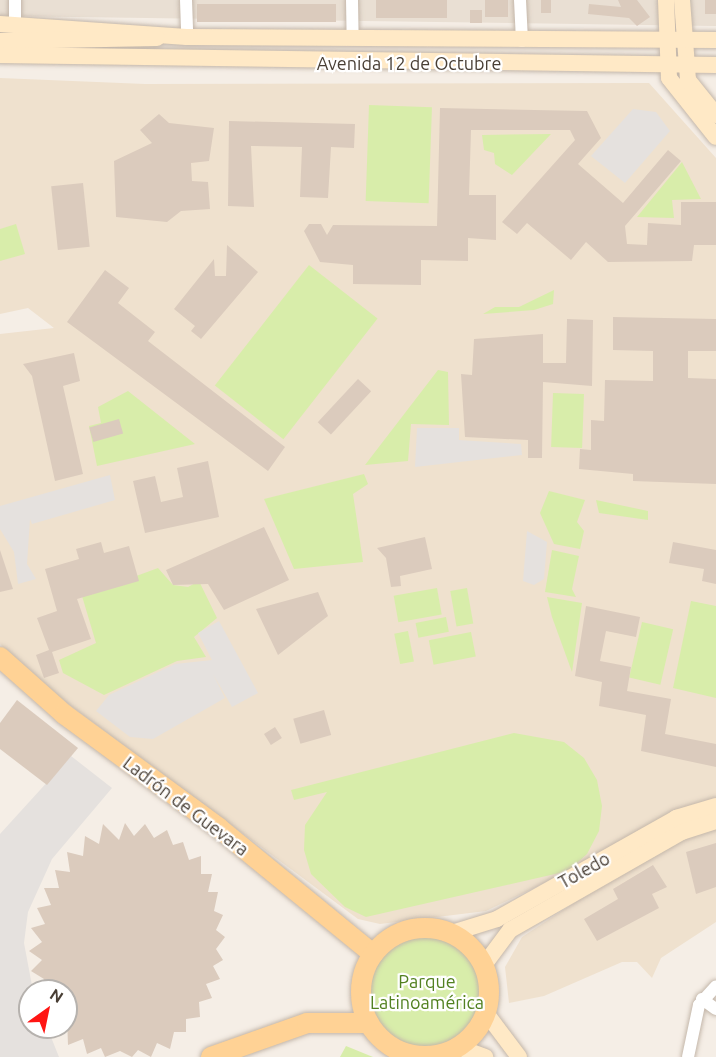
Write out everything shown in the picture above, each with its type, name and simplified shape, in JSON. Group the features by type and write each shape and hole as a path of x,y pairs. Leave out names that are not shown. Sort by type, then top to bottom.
{"main road":[{"path":"666,0 676,40"},
{"path":"682,0 676,40 676,65 669,78 716,137"},
{"name":"Avenida 12 de Octubre","path":"8,24 188,37 522,41 716,40"},
{"path":"0,34 143,41"},
{"name":"Avenida 12 de Octubre","path":"0,41 143,41 169,36"},
{"path":"310,62 345,54 353,39"},
{"path":"434,63 442,48 465,40"},
{"name":"Avenida 12 de Octubre","path":"0,55 103,55 310,62 716,65"},
{"name":"Avenida 12 de Octubre","path":"0,60 103,55"},
{"path":"676,65 716,115"},
{"name":"Ladrón de Guevara","path":"0,657 7,668 373,954"},
{"name":"Toledo","path":"452,933 497,919 676,819 716,806"},
{"name":"Toledo","path":"484,965 510,930 682,832 716,821"},
{"path":"486,1013 459,1047 440,1054 409,1053 382,1039 369,1023 361,988 373,954 400,932 435,928 452,933 484,965 486,1013 519,1057"},
{"path":"211,1057 307,1023 369,1023"},
{"path":"459,1047 485,1057"}],"street":[{"path":"8,24 15,0"},
{"path":"186,0 188,37"},
{"path":"352,0 353,39"},
{"path":"520,0 522,41"},
{"path":"688,1057 702,999 716,986"},
{"path":"702,999 716,1009"}],"shaded area":[{"path":"0,0 716,0 716,26 0,16"},
{"path":"0,78 145,84 649,83 716,158 716,800 486,911 380,924 358,919 36,680 0,644 0,334 54,328 28,308 0,314"},
{"path":"633,109 656,112 670,131 625,183 591,156"},
{"path":"417,428 459,428 459,440 521,444 522,455 415,467"},
{"path":"110,475 115,500 32,524 30,519 27,564 36,579 18,584 14,552 0,529 0,506"},
{"path":"527,531 547,542 544,579 534,585 523,581"},
{"path":"219,621 258,693 232,707 213,674 225,698 153,739 130,737 96,711 109,695 175,664 212,660 198,633"},
{"path":"71,756 112,788 52,859 28,912 24,943 31,979 18,979 18,1039 52,1039 59,1057 0,1057 0,834"},
{"path":"716,825 716,922 661,958 652,978 637,962 622,962 544,996 509,1003 505,967 522,937 655,850"}],"green space":[{"path":"369,105 432,107 429,203 366,201"},
{"path":"551,134 512,175 495,164 494,153 484,150 482,135"},
{"path":"682,162 701,199 672,200 674,218 637,217"},
{"path":"16,224 25,254 0,261 0,229"},
{"path":"309,265 378,319 283,439 215,386"},
{"path":"554,290 553,304 534,310 483,314 495,307 519,307"},
{"path":"438,370 448,372 449,425 411,424 408,461 365,465"},
{"path":"128,391 195,444 97,466 89,426 101,423 98,407"},
{"path":"553,393 584,394 582,448 551,447"},
{"path":"364,474 368,484 353,494 363,562 294,569 264,499"},
{"path":"549,491 585,500 577,522 584,531 580,549 554,544 540,513"},
{"path":"596,500 648,511 648,520 599,513"},
{"path":"552,550 579,556 572,589 576,597 545,592"},
{"path":"158,568 173,585 188,587 199,581 217,618 194,637 206,657 177,661 104,695 63,673 59,660 96,643 82,596"},
{"path":"437,588 442,615 398,622 394,596"},
{"path":"467,588 473,623 457,626 450,591"},
{"path":"547,597 582,603 572,672 552,617"},
{"path":"691,601 716,606 716,698 673,688"},
{"path":"446,617 449,632 418,638 416,623"},
{"path":"642,622 673,629 660,685 629,678"},
{"path":"408,631 414,661 400,664 394,634"},
{"path":"471,632 476,657 434,665 429,640"},
{"path":"514,733 564,742 584,758 597,780 602,806 599,831 587,854 568,871 366,917 345,907 311,874 304,850 305,825 327,792 294,800 291,790"},
{"name":"Parque Latinoamérica","path":"427,935 449,939 468,951 480,970 484,992 480,1014 468,1033 449,1045 427,1049 405,1045 386,1033 374,1014 370,992 374,970 386,951 405,939"},
{"path":"346,1046 373,1057 340,1057"}],"building":[{"path":"376,0 447,0 447,18 376,18"},
{"path":"485,0 508,0 508,17 485,17"},
{"path":"541,0 551,0 551,13 541,13"},
{"path":"618,0 637,0 650,17 637,26 629,18 588,14 589,4 621,7"},
{"path":"705,0 716,0 716,14 705,14"},
{"path":"197,4 336,4 336,22 197,22"},
{"path":"470,10 482,10 482,23 470,23"},
{"path":"440,108 587,111 601,138 578,164 623,203 668,150 681,161 625,226 627,244 647,245 648,223 681,225 681,202 716,202 716,245 694,245 692,261 608,262 586,242 571,260 527,223 517,234 502,222 575,140 570,130 471,130 469,195 496,195 496,240 468,238 468,261 421,260 421,285 353,284 353,265 320,262 304,231 309,224 321,224 327,235 333,225 437,226"},
{"path":"159,114 169,123 214,128 209,161 191,163 192,181 208,182 210,209 181,211 167,222 116,217 114,161 152,143 140,130"},
{"path":"229,121 355,124 354,148 331,147 328,198 300,197 302,147 251,146 254,207 228,206"},
{"path":"83,183 90,247 58,250 51,186"},
{"path":"227,245 258,272 201,339 191,331 195,326 174,309 214,259 215,276 226,276"},
{"path":"105,270 129,288 118,303 155,332 148,341 285,447 268,471 67,322"},
{"path":"613,317 716,319 716,351 688,351 688,378 716,379 716,484 633,481 633,474 579,469 580,449 591,450 591,420 604,421 605,380 653,381 653,351 613,350"},
{"path":"567,319 593,320 592,386 543,382 542,458 528,458 528,440 465,437 461,374 472,375 474,339 543,334 543,363 566,363"},
{"path":"74,353 80,381 63,386 83,474 55,481 32,376 23,364"},
{"path":"358,379 371,391 331,434 318,422"},
{"path":"119,419 123,433 93,442 89,428"},
{"path":"208,461 219,517 145,533 133,481 155,476 161,502 183,497 177,468"},
{"path":"264,527 289,580 224,610 208,584 173,585 166,570"},
{"path":"425,537 432,569 400,576 401,586 391,587 386,558 377,548"},
{"path":"101,542 104,553 129,546 139,581 77,599 91,639 52,652 59,673 44,678 36,655 49,650 37,618 57,611 45,569 79,559 76,549"},
{"path":"673,542 716,550 716,584 702,581 704,569 669,563"},
{"path":"0,550 13,589 0,592"},
{"path":"318,592 328,616 278,655 256,609"},
{"path":"586,606 640,617 636,637 606,631 600,661 631,667 627,691 671,699 665,734 716,744 716,767 641,751 646,715 599,706 602,682 575,676"},
{"path":"17,700 78,748 47,785 0,749 0,723"},
{"path":"324,710 331,735 300,744 293,719"},
{"path":"275,727 282,738 271,745 264,734"},
{"path":"125,823 134,836 145,824 154,838 167,830 173,845 183,842 189,860 201,856 201,874 212,874 208,892 218,892 214,911 223,915 216,930 225,937 216,949 223,960 213,966 220,979 206,984 212,998 199,1002 200,1017 186,1019 186,1032 174,1032 170,1049 157,1043 151,1057 138,1050 132,1057 120,1051 105,1057 101,1048 87,1054 83,1039 68,1045 68,1039 78,1039 78,979 44,979 31,971 42,960 29,951 42,942 31,928 45,924 37,908 51,905 44,888 59,888 55,870 70,872 67,852 83,856 85,836 99,844 103,824 119,840"},
{"path":"716,843 716,887 696,894 686,852"},
{"path":"653,865 667,887 652,894 659,908 597,941 584,919 618,899 613,889"}]}
